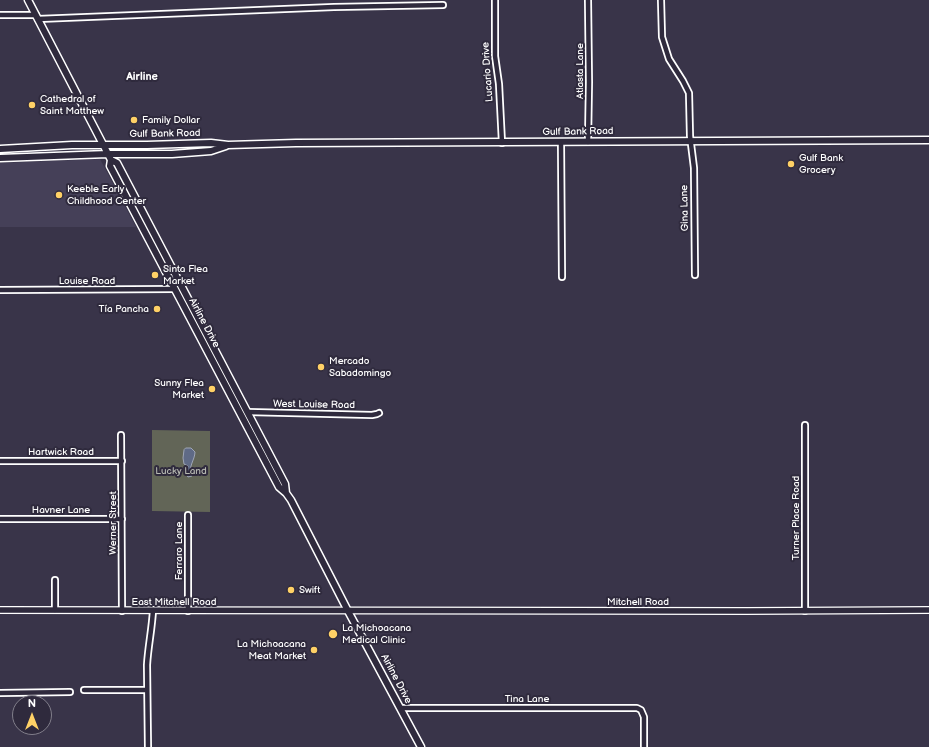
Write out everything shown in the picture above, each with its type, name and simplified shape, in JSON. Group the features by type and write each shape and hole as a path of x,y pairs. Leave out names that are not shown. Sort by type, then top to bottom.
{"main road":[{"name":"Airline Drive","path":"28,0 108,154 111,160 110,166 174,289 279,487 286,493"},
{"name":"Gulf Bank Road","path":"0,149 72,145 211,143 228,145 296,143 561,143 929,140"},
{"name":"Gulf Bank Road","path":"0,158 108,154 172,154 211,151 228,145"},
{"name":"Airline Drive","path":"111,160 117,163 285,484 286,493 421,747"},
{"path":"244,422 248,412"}],"street":[{"name":"Lucario Drive","path":"495,0 495,56 502,143"},
{"name":"Atlasta Lane","path":"588,0 588,142"},
{"name":"Gina Lane","path":"661,0 662,37 669,58 689,93 694,168 696,275"},
{"path":"0,15 37,17 334,7 443,5"},
{"path":"561,143 562,277"},
{"name":"Louise Road","path":"0,290 174,289"},
{"name":"West Louise Road","path":"248,412 364,415 379,413"},
{"name":"Turner Place Road","path":"805,425 805,611"},
{"name":"Werner Street","path":"122,435 122,611"},
{"name":"Hartwick Road","path":"0,461 122,461"},
{"name":"Ferraro Lane","path":"188,515 188,611"},
{"name":"Havner Lane","path":"0,519 122,519"},
{"path":"55,580 55,610"},
{"name":"East Mitchell Road","path":"0,610 348,611"},
{"path":"148,747 148,653 153,610"},
{"name":"Mitchell Road","path":"348,611 929,610"},
{"path":"84,690 147,690"},
{"path":"0,693 70,692"},
{"name":"Tina Lane","path":"400,708 637,708 641,710 644,717 644,747"}],"shaded area":[{"name":"Keeble Early Childhood Center","path":"100,159 136,227 0,227 0,163"}],"green space":[{"name":"Lucky Land","path":"152,430 210,431 210,512 152,511"}],"water":[{"path":"186,448 191,448 195,452 190,470 192,476 188,477 186,474 188,466 184,464 183,458 184,450"}],"place":[{"name":"Cathedral of Saint Matthew","path":"32,105"},
{"name":"Family Dollar","path":"134,120"},
{"name":"Gulf Bank Grocery","path":"791,164"},
{"name":"Keeble Early Childhood Center","path":"59,195"},
{"name":"Sinta Flea Market","path":"155,275"},
{"name":"Tía Pancha","path":"157,309"},
{"name":"Mercado Sabadomingo","path":"321,367"},
{"name":"Sunny Flea Market","path":"212,389"},
{"name":"Swift","path":"291,590"},
{"name":"La Michoacana Medical Clinic","path":"333,634"},
{"name":"La Michoacana Meat Market","path":"314,650"}],"district":[{"name":"Airline","path":"142,77"}]}
